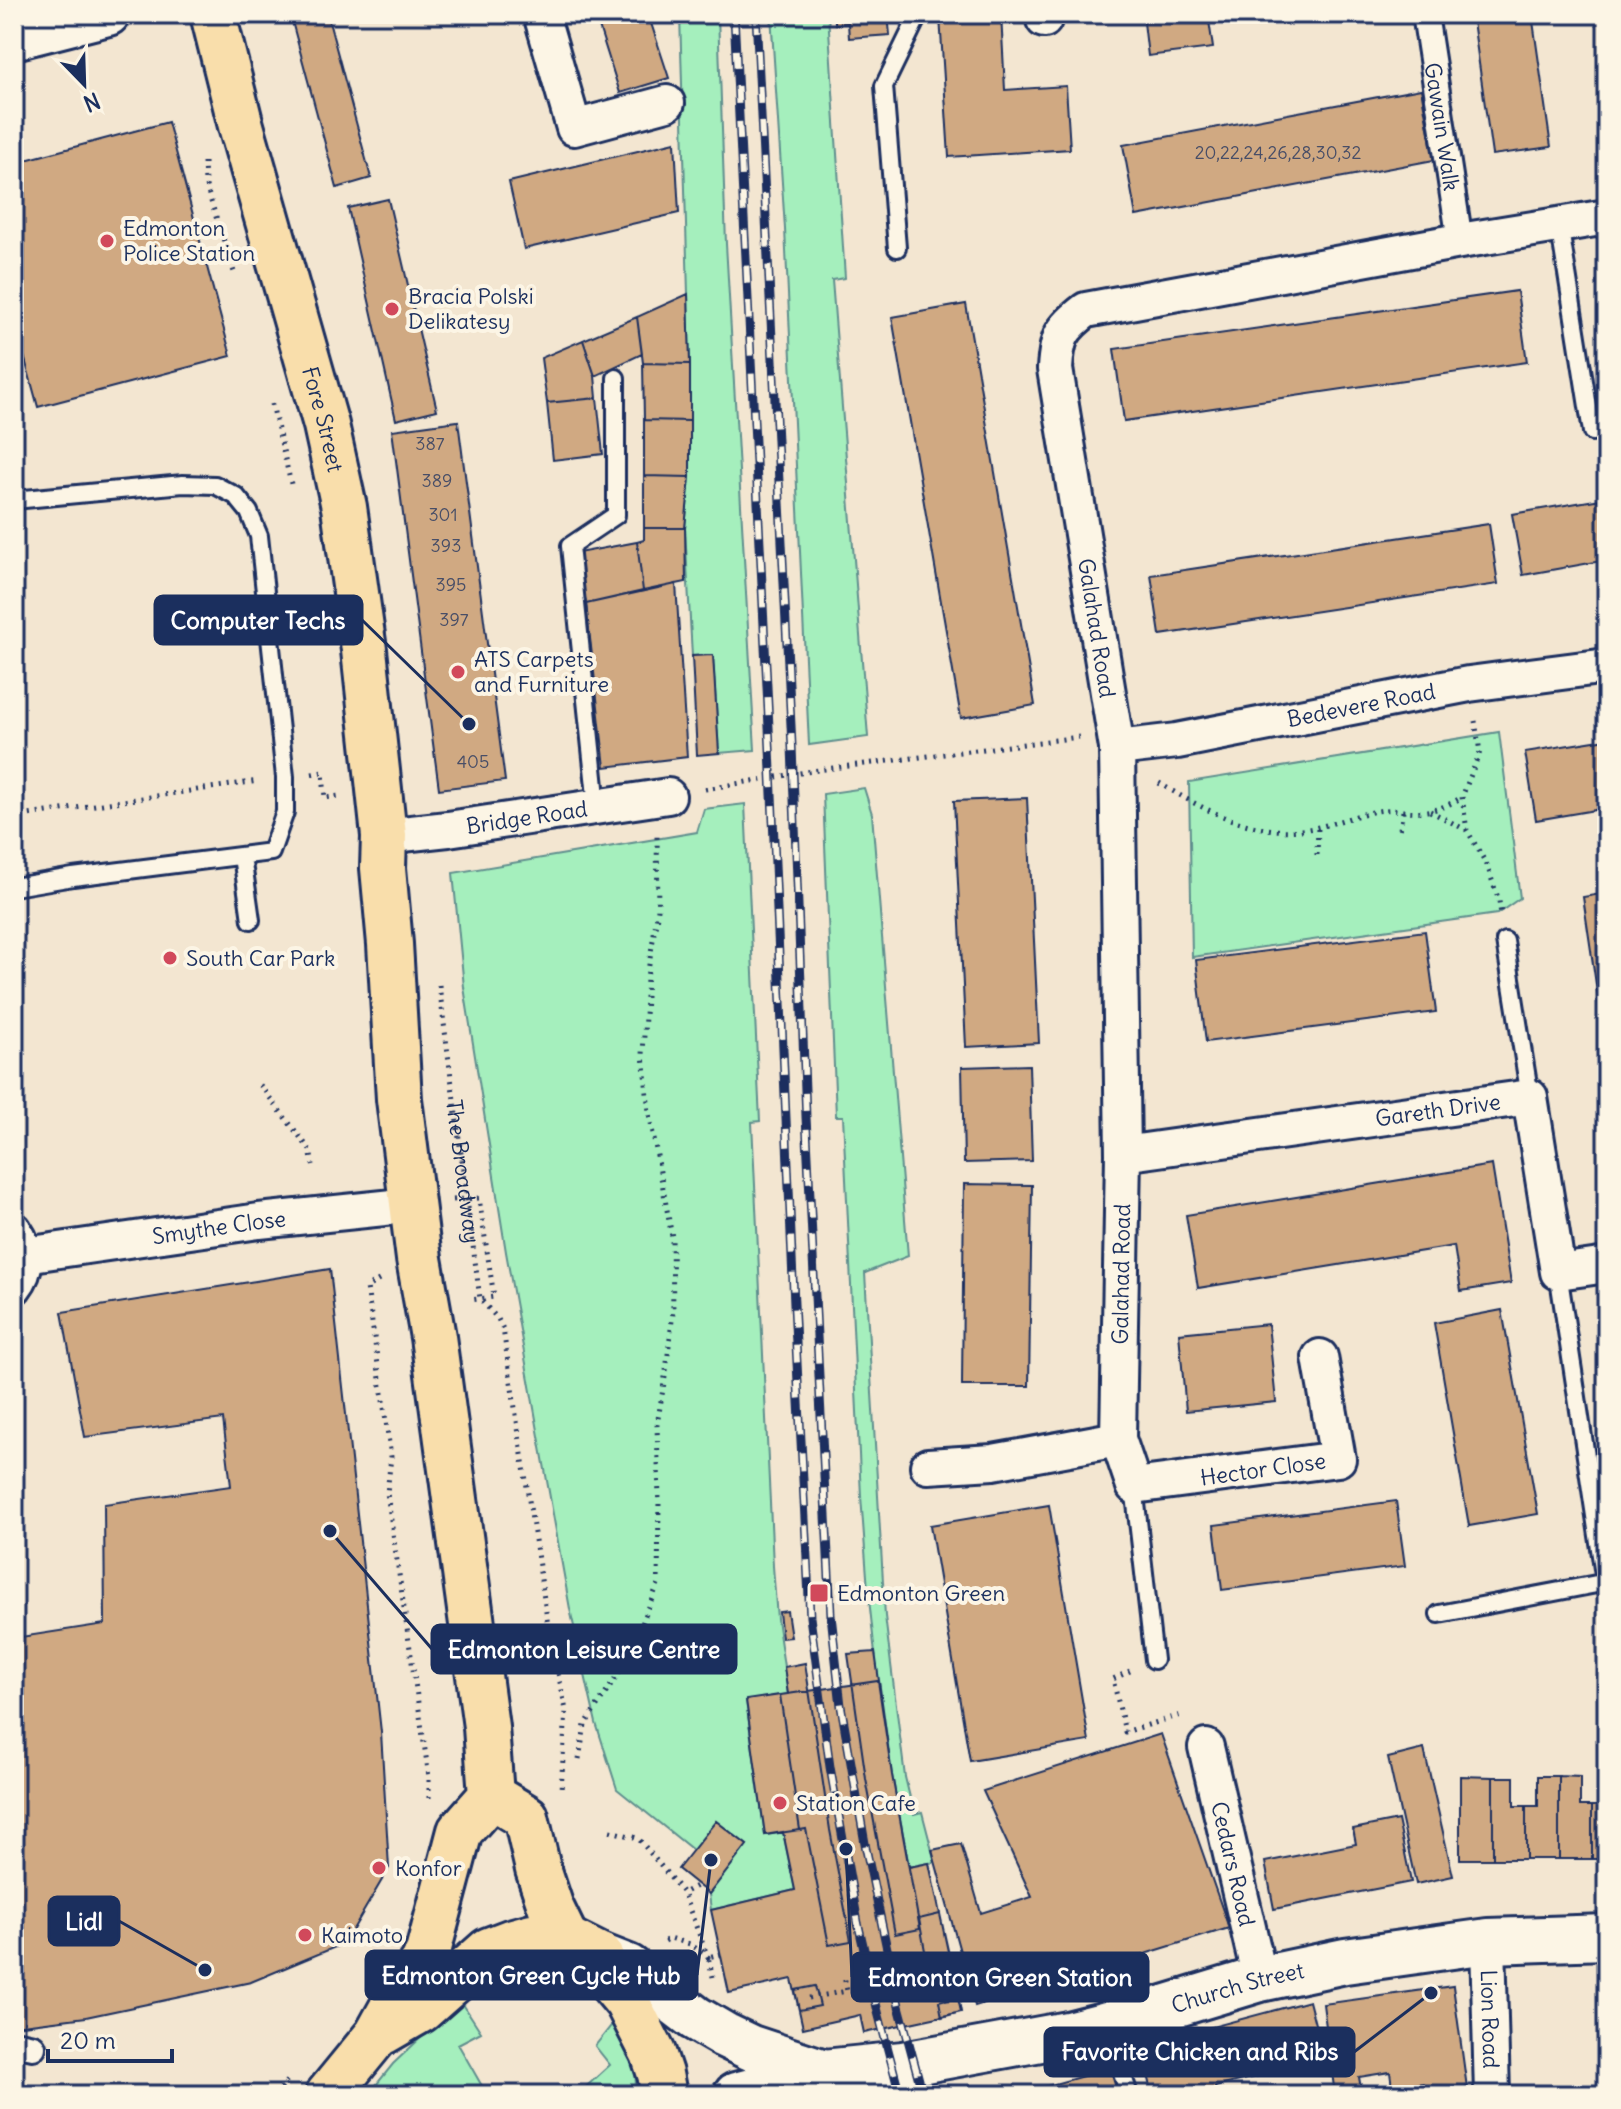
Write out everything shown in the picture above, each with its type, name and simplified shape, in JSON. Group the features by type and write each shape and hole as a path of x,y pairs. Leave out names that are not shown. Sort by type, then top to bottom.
{"main road":[{"name":"Fore Street","path":"213,14 241,126 336,465 364,650 384,836"},
{"path":"328,2095 377,2035 403,1988 422,1964 428,1952 460,1831 491,1796 484,1712 399,1099 383,868 384,836"},
{"path":"491,1796 526,1817 551,1908 627,2002 653,2053 664,2095"},
{"path":"377,2035 421,2010 489,1950 532,1936 583,1948"},
{"name":"Church Street","path":"736,2095 824,2072 921,2062 1068,2034 1260,1979 1345,1961 1488,1941 1607,1937"},
{"name":"Church Street","path":"583,1948 628,1967 695,2018 724,2035 751,2048 824,2072"}],"street":[{"path":"14,38 108,14"},
{"path":"541,14 574,128 667,103"},
{"name":"Gawain Walk","path":"1425,14 1460,241"},
{"name":"Galahad Road","path":"1134,1486 1118,1439 1123,1154 1117,748 1055,369 1056,344 1065,326 1086,310 1559,223 1607,217"},
{"name":"Bedevere Road","path":"1117,748 1177,741 1469,684 1607,666"},
{"name":"Bridge Road","path":"384,836 658,797"},
{"name":"Gareth Drive","path":"1123,1154 1530,1097 1558,1272"},
{"name":"Smythe Close","path":"14,1287 24,1269 20,1242 413,1205"},
{"path":"1558,1272 1607,1265"},
{"name":"Hector Close","path":"1134,1486 1338,1459 1320,1357"},
{"path":"928,1466 993,1462 1118,1439"},
{"name":"Cedars Road","path":"1206,1747 1260,1979"},
{"name":"Lion Road","path":"1488,1941 1492,2095"}],"lane":[{"path":"897,248 884,86 919,14"},
{"path":"1559,223 1592,432"},
{"path":"597,806 570,546 616,515 616,378"},
{"path":"14,500 183,484 215,485 236,496 249,512 259,536 285,777 285,812 271,852 14,887"},
{"path":"242,856 251,920"},
{"path":"1505,941 1530,1097"},
{"path":"1439,1614 1606,1582 1558,1272"},
{"path":"1134,1486 1154,1660"},
{"path":"1107,2024 1129,2095"}],"path":[{"path":"164,14 169,32"},
{"path":"204,160 205,183 237,283"},
{"name":"Fore Street","path":"271,401 293,493"},
{"path":"1469,684 1480,752 1462,797 1467,830 1487,865 1499,901 1505,941"},
{"path":"747,781 1087,736 1098,737 1117,748"},
{"path":"323,772 325,798 334,796"},
{"path":"14,817 269,780"},
{"path":"1149,781 1158,782 1198,807 1250,825 1279,830 1306,830 1386,810 1430,811 1446,807 1462,797"},
{"path":"579,1759 585,1725 627,1661 658,1584 657,1425 673,1312 670,1222 649,1112 643,1055 647,977 658,909 658,797"},
{"path":"1400,829 1403,811"},
{"path":"1430,811 1467,830"},
{"path":"1317,855 1318,827"},
{"name":"The Broadway","path":"437,974 480,1299 503,1329 549,1632 566,1710 561,1796"},
{"path":"260,1085 310,1150 313,1165"},
{"path":"466,1198 479,1198 494,1297"},
{"path":"419,1259 367,1287 391,1457 387,1493 429,1777 429,1808"},
{"path":"1154,1660 1113,1679 1125,1732 1185,1714 1206,1747"},
{"path":"610,1831 638,1838 683,1893 713,1974"},
{"path":"683,1893 698,1885"},
{"path":"662,1942 670,1938 690,1944 708,1957 721,1954"},
{"path":"809,1998 847,1991 844,1976"},
{"path":"920,1981 923,1993 945,1987 949,2007"}],"green space":[{"path":"680,14 718,14 726,244 755,750 719,753 713,655 692,656 685,528 690,477 690,364"},
{"path":"771,14 828,14 845,278 832,280 868,737 809,745 785,229"},
{"path":"1499,732 1520,898 1497,914 1192,957 1189,782"},
{"path":"864,788 872,814 908,1256 865,1273 885,1616 905,1777 914,1814 922,1812 935,1862 909,1867 878,1681 868,1590 843,1116 836,1116 823,794"},
{"path":"745,804 760,1121 752,1122 773,1566 788,1694 746,1701 765,1835 783,1832 795,1890 711,1910 709,1894 747,1845 716,1821 693,1850 617,1789 596,1723 570,1609 506,1252 464,987 453,873 697,832 704,809"},
{"path":"459,1998 481,2032 458,2044 486,2093 504,2095 368,2095 393,2064"},
{"path":"618,2017 634,2065 635,2095 577,2095 610,2065 595,2046"}],"building":[{"path":"290,14 327,14 371,178 337,188"},
{"path":"595,14 648,14 669,78 620,93"},
{"path":"835,14 888,14 890,35 849,38 848,23 835,24"},
{"path":"1001,14 1005,90 1066,86 1070,149 949,157 940,17"},
{"path":"1143,14 1208,14 1213,48 1148,56"},
{"path":"1472,14 1532,14 1551,147 1492,155"},
{"path":"1421,89 1434,160 1136,216 1123,145"},
{"name":"Edmonton Police Station","path":"168,122 231,356 38,407 14,319 14,163"},
{"path":"675,142 679,213 524,249 509,182"},
{"name":"Bracia Polski Delikatesy","path":"388,199 437,410 396,420 348,208"},
{"path":"1517,291 1527,362 1124,421 1114,349"},
{"path":"688,294 690,364 643,363 637,317"},
{"path":"966,304 1035,705 961,718 892,317"},
{"path":"637,317 642,354 595,376 583,340"},
{"path":"583,340 595,376 597,398 547,403 541,358"},
{"path":"643,363 690,364 690,421 644,420"},
{"path":"597,398 603,454 553,460 547,403"},
{"path":"644,420 690,421 690,477 644,476"},
{"path":"458,421 505,781 439,789 392,430"},
{"path":"644,476 690,477 685,528 644,528"},
{"path":"1607,498 1607,560 1523,575 1512,514"},
{"path":"1489,524 1498,584 1160,635 1151,575"},
{"path":"644,528 685,528 686,582 643,591 637,542 644,540"},
{"path":"637,542 643,591 586,604 578,553"},
{"path":"676,584 687,757 605,767 586,604"},
{"path":"713,655 719,753 697,755 692,656"},
{"path":"1607,739 1607,808 1536,820 1525,752"},
{"path":"1027,798 1039,1043 966,1047 954,801"},
{"path":"1607,893 1607,1058 1583,897"},
{"path":"1425,931 1436,1012 1206,1042 1196,960"},
{"path":"1029,1065 1032,1161 964,1163 962,1067"},
{"path":"1492,1165 1511,1283 1461,1291 1454,1246 1198,1288 1186,1215"},
{"path":"964,1184 1032,1185 1029,1386 962,1386"},
{"path":"330,1269 381,1732 389,1868 345,1943 251,1982 86,2017 14,2026 14,1638 105,1624 104,1504 231,1486 223,1419 85,1437 62,1312"},
{"path":"1502,1310 1538,1514 1469,1526 1434,1323"},
{"path":"1268,1324 1276,1402 1186,1411 1179,1333"},
{"path":"1396,1501 1405,1566 1222,1590 1214,1525"},
{"path":"1049,1505 1089,1741 970,1761 930,1525"},
{"path":"787,1611 791,1637 782,1638 779,1612"},
{"path":"875,1652 892,1775 920,1929 895,1934 866,1779 848,1654"},
{"path":"805,1663 830,1830 851,1941 829,1945 806,1829 800,1830 780,1695 788,1694 784,1667"},
{"path":"878,1681 909,1867 929,1863 961,2012 864,2033 860,2015 803,2028 792,1979 729,1993 711,1910 795,1890 783,1832 765,1835 746,1700"},
{"path":"780,1695 800,1830 765,1835 746,1700"},
{"path":"1161,1734 1229,1928 975,2006 932,1850 961,1844 981,1913 1032,1897 983,1791"},
{"path":"1424,1749 1453,1876 1416,1884 1388,1758"},
{"path":"1460,1776 1493,1777 1493,1859 1460,1859"},
{"path":"1538,1776 1559,1776 1559,1859 1526,1859 1526,1806 1538,1806"},
{"path":"1559,1776 1580,1777 1580,1806 1592,1806 1592,1859 1559,1859"},
{"path":"1604,1776 1607,1776 1607,1859 1592,1859 1592,1806 1604,1806"},
{"path":"1493,1777 1514,1777 1514,1806 1526,1806 1526,1859 1493,1859"},
{"path":"1398,1820 1411,1882 1274,1909 1265,1862 1356,1844 1353,1829"},
{"path":"716,1821 747,1845 709,1894 678,1869"},
{"path":"940,1914 953,1973 913,1982 908,1960 926,1956 919,1919"},
{"path":"815,1986 820,2006 799,2010 795,1990"},
{"path":"1453,1986 1468,2095 1425,2095 1424,2083 1392,2087 1390,2072 1359,2077 1362,2095 1335,2095 1323,2004"},
{"path":"958,1996 961,2012 942,2017 939,2001"},
{"path":"1309,2001 1324,2059 1215,2087 1217,2095 1153,2095 1141,2046"},
{"path":"1112,2068 1119,2095 1015,2095"}],"railway":[{"path":"734,14 810,1617 830,1767 858,1923 900,2095"},
{"path":"756,14 831,1615 841,1706 866,1849 899,2006 923,2095"}],"place":[{"name":"Edmonton Police Station","path":"107,241"},
{"name":"Bracia Polski Delikatesy","path":"392,309"},
{"name":"ATS Carpets and Furniture","path":"458,672"},
{"name":"Computer Techs","path":"469,724"},
{"name":"South Car Park","path":"170,958"},
{"name":"Edmonton Leisure Centre","path":"330,1531"},
{"name":"Edmonton Green","path":"819,1593"},
{"name":"Station Cafe","path":"780,1803"},
{"name":"Edmonton Green Station","path":"846,1849"},
{"name":"Edmonton Green Cycle Hub","path":"711,1860"},
{"name":"Konfor","path":"379,1868"},
{"name":"Kaimoto","path":"305,1935"},
{"name":"Lidl","path":"205,1970"},
{"name":"Favorite Chicken and Ribs","path":"1431,1993"}]}
